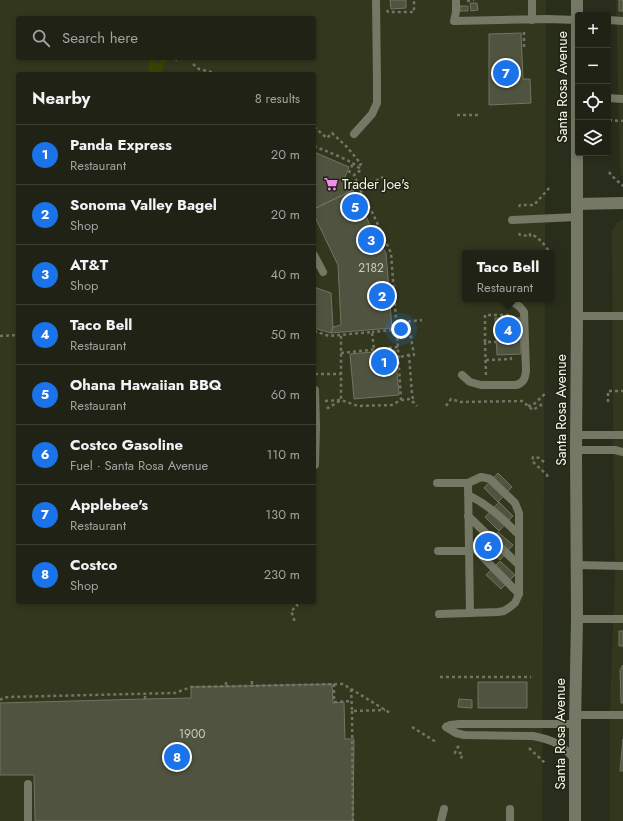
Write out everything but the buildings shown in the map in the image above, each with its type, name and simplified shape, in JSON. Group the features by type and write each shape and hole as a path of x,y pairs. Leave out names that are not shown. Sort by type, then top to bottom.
{"main road":[{"name":"Santa Rosa Avenue","path":"577,0 578,12"},
{"name":"Santa Rosa Avenue","path":"578,48 578,84"},
{"name":"Santa Rosa Avenue","path":"575,821 578,120"},
{"path":"577,204 623,204"}],"lane":[{"path":"354,134 372,114 377,103 376,0"},
{"path":"456,0 454,22 575,20"},
{"path":"532,0 532,20"},
{"path":"611,20 623,21"},
{"path":"611,98 623,99"},
{"path":"512,220 577,217"},
{"path":"316,259 323,272"},
{"path":"462,375 470,382 481,386 521,384 526,370 524,312 513,302"},
{"path":"577,316 623,316"},
{"path":"576,435 623,435"},
{"path":"576,450 615,450 623,452"},
{"path":"437,483 468,483 481,478 490,479 515,503 519,513 519,594 515,603 504,610 492,612 439,614"},
{"path":"468,483 470,613"},
{"path":"468,494 481,501 497,513 519,535"},
{"path":"468,516 519,565"},
{"path":"438,551 469,547"},
{"path":"469,547 519,594"},
{"path":"576,566 623,566"},
{"path":"577,619 623,619"},
{"path":"575,760 558,743 543,738 532,736 464,735 456,733 446,727 459,724 575,720 623,716"},
{"path":"28,784 28,821"},
{"path":"441,821 444,808"},
{"path":"510,810 510,821"}],"path":[{"path":"387,5 388,12 414,12 414,0"},
{"path":"524,47 524,29 530,29"},
{"path":"193,64 199,69 211,72"},
{"path":"457,115 478,115"},
{"path":"611,120 623,121"},
{"path":"316,129 327,138 332,133 362,164 359,166"},
{"path":"316,147 359,166 362,170 354,175"},
{"path":"353,163 348,173 354,175 390,253 401,400"},
{"path":"609,172 623,186"},
{"path":"360,189 383,178"},
{"path":"519,207 522,205 534,205 551,186"},
{"path":"519,234 530,236 530,234 534,235 548,250"},
{"path":"487,382 485,315 523,315"},
{"path":"396,323 422,320"},
{"path":"316,332 329,336 392,330 397,333 410,332 414,355 397,357"},
{"path":"372,332 375,350"},
{"path":"341,334 341,400"},
{"path":"0,336 16,335"},
{"path":"485,342 496,342"},
{"path":"341,353 398,347"},
{"path":"409,355 414,403"},
{"path":"486,360 511,359 510,355"},
{"path":"316,374 341,374"},
{"path":"608,402 608,391 623,391"},
{"path":"528,406 533,405 547,392"},
{"path":"341,400 328,408 324,401 341,400 358,406 392,405 401,400 410,399 417,406"},
{"path":"446,406 451,399 461,402 522,401 533,410 544,404"},
{"path":"544,462 539,458 533,457 532,461 547,475 548,478"},
{"path":"294,621 291,611 297,606 297,604"},
{"path":"440,677 531,677"},
{"path":"296,680 296,685"},
{"path":"252,681 252,686"},
{"path":"343,684 346,681"},
{"path":"334,684 334,702 352,701"},
{"path":"0,700 8,697 175,693 185,687 343,684 390,713"},
{"path":"351,689 354,821"},
{"path":"145,693 145,699"},
{"path":"352,711 386,710"},
{"path":"412,727 436,742"},
{"path":"459,746 455,753 462,753 461,761"},
{"path":"529,748 545,763"}],"shaded area":[{"path":"0,0 546,0 545,250 462,250 462,302 545,302 542,821 0,821"},
{"path":"616,0 623,0 623,178 620,167"},
{"path":"623,219 623,821 610,821 610,709 615,573 612,231 617,223"}],"green space":[{"path":"150,60 159,63 160,60 166,60 162,72 148,72"}],"place":[{"name":"Applebee's","path":"506,73"},
{"name":"Trader Joe's","path":"331,184"},
{"name":"Ohana Hawaiian BBQ","path":"355,207"},
{"name":"AT&T","path":"371,240"},
{"name":"Sonoma Valley Bagel","path":"382,296"},
{"name":"Taco Bell","path":"508,330"},
{"name":"Panda Express","path":"384,362"},
{"name":"Costco Gasoline","path":"488,546"},
{"name":"Costco","path":"177,757"}]}
